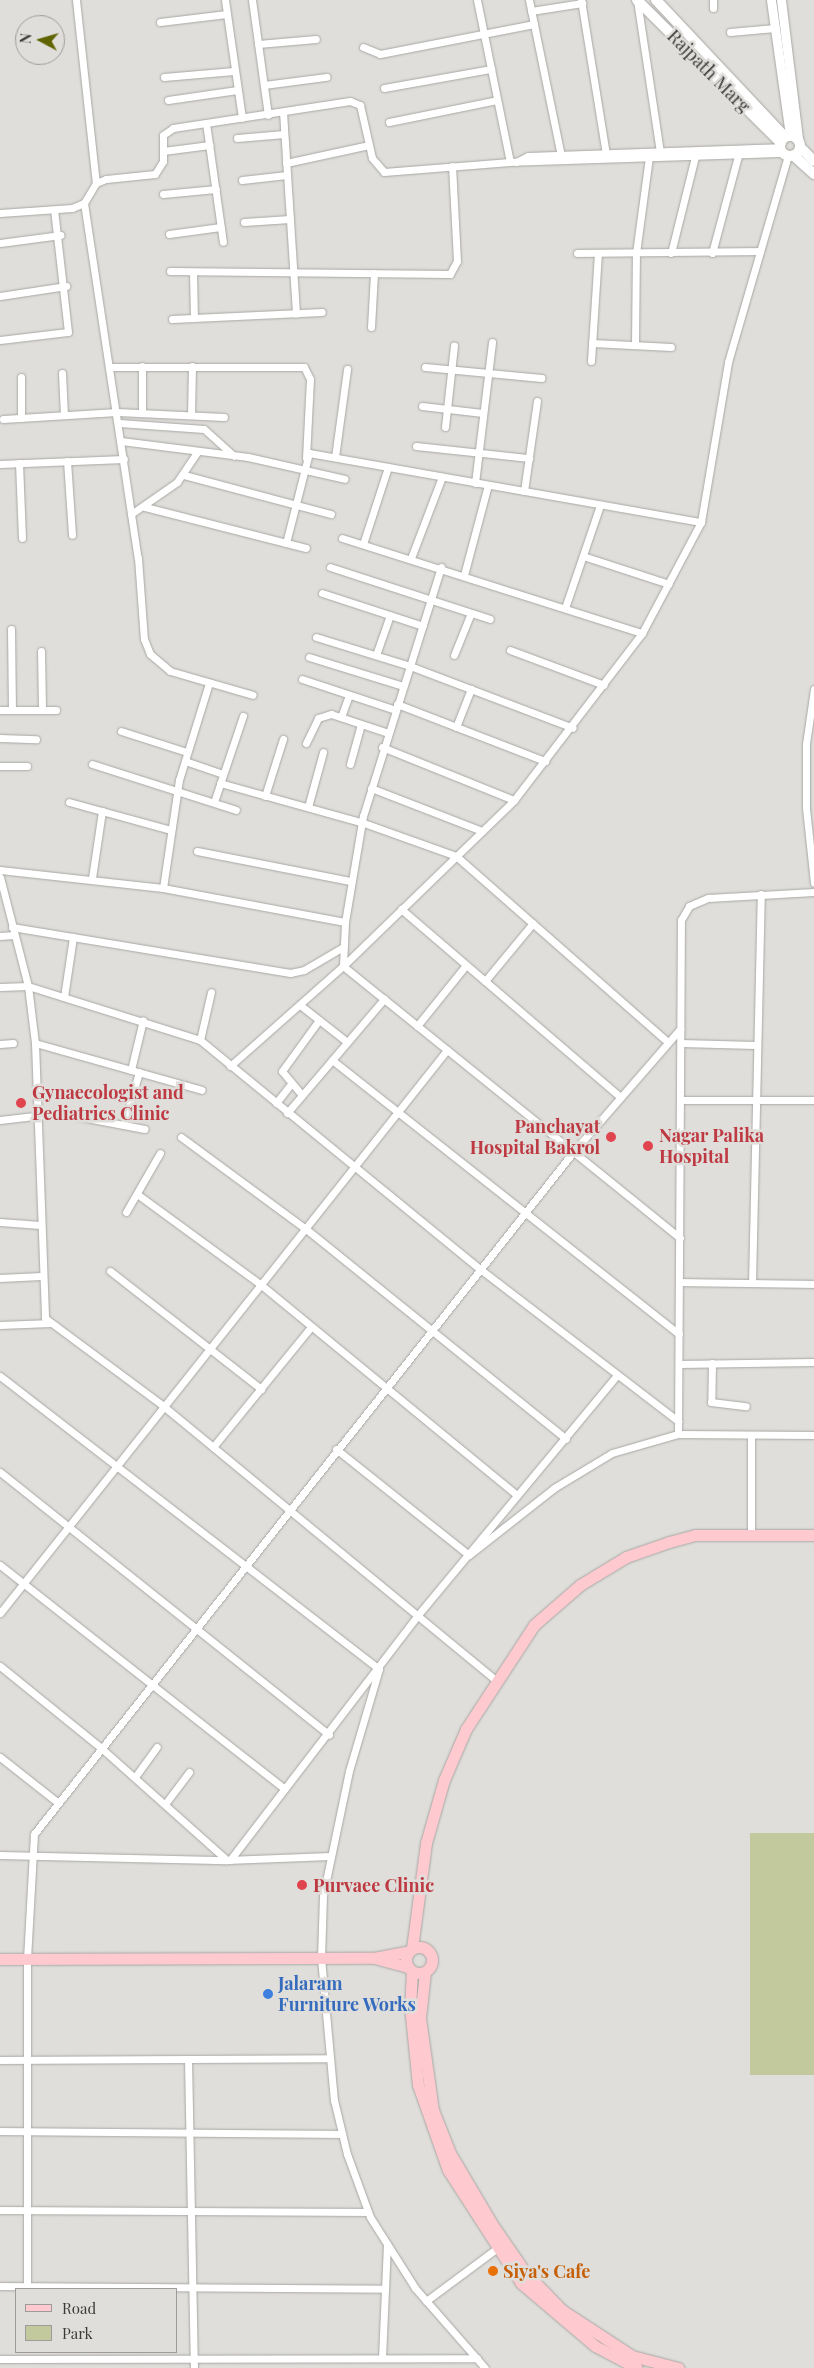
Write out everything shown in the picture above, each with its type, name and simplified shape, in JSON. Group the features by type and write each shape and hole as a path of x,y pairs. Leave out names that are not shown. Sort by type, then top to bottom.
{"main road":[{"name":"Rajpath Marg","path":"637,0 789,146 814,161"},
{"name":"Rajpath Marg","path":"656,0 814,174"},
{"path":"678,2368 632,2356 587,2329 536,2284 500,2246 448,2170 423,2111 412,2049 411,1949 419,1922 426,1843 444,1780 466,1729 496,1680 534,1625 580,1585 626,1557 695,1535 814,1535"},
{"path":"419,1922 433,1962 425,1972 420,2018 433,2110 450,2153 521,2283 557,2317 595,2346 637,2368"},
{"path":"0,1959 374,1958 411,1949 427,1948"},
{"path":"374,1958 425,1972"}],"street":[{"path":"76,0 96,183 84,203 124,459 131,514 140,626 150,654 170,671 253,695"},
{"path":"225,0 242,118"},
{"path":"252,0 268,114"},
{"path":"477,0 497,100 513,162"},
{"path":"529,0 561,156"},
{"path":"637,0 660,152"},
{"path":"713,0 713,8"},
{"path":"771,0 789,146"},
{"path":"230,1066 343,966 514,800 573,728 604,686 642,633 669,584 701,522 728,362 789,146 781,0"},
{"path":"531,11 581,2 606,154"},
{"path":"160,22 227,14"},
{"path":"363,48 380,54 484,32 534,24"},
{"path":"730,32 775,28"},
{"path":"258,44 316,40"},
{"path":"384,88 491,69"},
{"path":"164,78 234,71"},
{"path":"264,85 326,77"},
{"path":"168,100 238,90"},
{"path":"389,122 497,100"},
{"path":"96,183 155,174 161,170 167,130 356,101 376,166 384,172 513,162 649,160 738,156 789,146"},
{"path":"283,112 296,314"},
{"path":"206,124 222,242"},
{"path":"237,138 284,134"},
{"path":"163,151 210,145"},
{"path":"286,163 369,145"},
{"path":"513,162 528,156 789,146"},
{"path":"635,345 636,253 650,152"},
{"path":"712,253 738,156"},
{"path":"671,253 695,157"},
{"path":"170,271 450,274 455,269 452,166"},
{"path":"242,180 287,175"},
{"path":"163,194 216,189"},
{"path":"0,213 54,210 84,203"},
{"path":"0,340 68,332 66,286 60,235 54,210"},
{"path":"244,222 290,219"},
{"path":"169,234 221,227"},
{"path":"0,243 60,235"},
{"path":"577,253 760,251"},
{"path":"591,361 598,253"},
{"path":"192,272 194,318"},
{"path":"371,327 374,274"},
{"path":"0,296 66,286"},
{"path":"172,320 322,312"},
{"path":"475,483 492,342"},
{"path":"592,343 670,347"},
{"path":"445,427 454,345"},
{"path":"142,366 142,413"},
{"path":"191,416 192,366"},
{"path":"111,367 304,367 310,379 306,458 286,543"},
{"path":"425,367 541,378"},
{"path":"335,457 347,369"},
{"path":"62,373 64,415"},
{"path":"21,377 21,418"},
{"path":"524,491 537,401"},
{"path":"422,406 483,414"},
{"path":"3,418 117,412 224,417"},
{"path":"119,422 204,429 234,456"},
{"path":"121,441 234,456 304,468 345,479"},
{"path":"416,446 479,451 529,458"},
{"path":"131,514 145,507 184,475 198,451"},
{"path":"306,458 309,453 335,457 701,522"},
{"path":"0,464 124,459"},
{"path":"67,461 72,536"},
{"path":"19,463 22,538"},
{"path":"364,544 388,467"},
{"path":"184,475 331,514"},
{"path":"411,558 442,477"},
{"path":"464,575 488,485"},
{"path":"565,608 600,504"},
{"path":"145,507 306,548"},
{"path":"342,538 441,567 642,633"},
{"path":"584,556 669,584"},
{"path":"330,567 490,619"},
{"path":"343,966 344,922 362,822 382,748 441,567"},
{"path":"322,593 423,626"},
{"path":"454,655 471,613"},
{"path":"376,655 390,615"},
{"path":"11,629 12,710"},
{"path":"316,637 410,666 573,728"},
{"path":"510,650 604,686"},
{"path":"41,651 42,710"},
{"path":"309,657 403,686"},
{"path":"302,679 456,727 545,762"},
{"path":"163,888 177,789 209,683"},
{"path":"456,727 471,689"},
{"path":"814,689 806,744 814,883"},
{"path":"341,717 349,695"},
{"path":"0,710 56,710"},
{"path":"306,743 318,718 331,714 388,733"},
{"path":"214,802 243,716"},
{"path":"350,764 361,724"},
{"path":"121,731 187,752"},
{"path":"0,738 36,738"},
{"path":"265,796 283,739"},
{"path":"382,748 514,800"},
{"path":"308,807 323,752"},
{"path":"185,760 223,774"},
{"path":"92,764 177,789 236,810"},
{"path":"0,766 27,766"},
{"path":"220,783 362,822 456,856 668,1042"},
{"path":"371,788 482,831"},
{"path":"69,802 171,830"},
{"path":"92,878 102,811"},
{"path":"197,851 350,881"},
{"path":"0,870 92,878 163,888 344,922"},
{"path":"0,877 28,986 35,1043 42,1314 162,1405 496,1680"},
{"path":"678,1434 680,1029 684,911 708,898 814,892"},
{"path":"752,1283 753,1100 760,894"},
{"path":"402,909 620,1097"},
{"path":"485,981 533,923"},
{"path":"0,936 13,931 73,937 290,973 304,970 343,947"},
{"path":"64,996 73,937"},
{"path":"417,1026 466,965"},
{"path":"343,966 680,1238"},
{"path":"0,987 28,986 143,1020 200,1040 480,1269 678,1422"},
{"path":"200,1040 211,992"},
{"path":"287,1113 384,999"},
{"path":"300,1005 347,1042"},
{"path":"131,1070 143,1020"},
{"path":"302,1096 283,1076 284,1064 319,1020"},
{"path":"27,2288 27,1959 30,1855 34,1834 56,1802 574,1151 680,1029"},
{"path":"0,1044 13,1043"},
{"path":"35,1043 202,1090"},
{"path":"681,1043 755,1045"},
{"path":"0,1613 162,1405 355,1168 447,1050"},
{"path":"332,1060 400,1111 679,1334"},
{"path":"124,1124 139,1072"},
{"path":"276,1103 291,1084"},
{"path":"680,1100 814,1100"},
{"path":"0,1120 76,1114 145,1129"},
{"path":"181,1137 306,1229 566,1439"},
{"path":"126,1212 160,1154"},
{"path":"137,1194 260,1284 516,1494"},
{"path":"0,1222 40,1225"},
{"path":"110,1271 261,1389"},
{"path":"0,1278 41,1276"},
{"path":"679,1282 814,1284"},
{"path":"0,1325 51,1322"},
{"path":"213,1447 311,1326"},
{"path":"678,1364 814,1362"},
{"path":"712,1363 711,1402 746,1406"},
{"path":"228,1860 330,1735 417,1616 516,1494 566,1439 617,1375"},
{"path":"0,1376 117,1463 379,1669"},
{"path":"468,1555 554,1488 612,1453 678,1434 814,1435"},
{"path":"751,1434 751,1534"},
{"path":"336,1449 468,1555"},
{"path":"0,1472 196,1625 330,1735"},
{"path":"0,1565 285,1789"},
{"path":"0,1666 100,1747 228,1860"},
{"path":"379,1669 330,1856 323,1895 321,1958 329,2058 342,2134 368,2212 386,2243 426,2301 485,2368"},
{"path":"135,1778 157,1747"},
{"path":"0,1757 56,1802"},
{"path":"165,1804 189,1772"},
{"path":"0,1855 228,1860 330,1856"},
{"path":"0,2060 329,2058"},
{"path":"188,2059 194,2368"},
{"path":"0,2131 342,2134"},
{"path":"0,2210 368,2212"},
{"path":"382,2358 386,2243"},
{"path":"426,2301 500,2246"},
{"path":"0,2286 27,2288 385,2290"},
{"path":"0,2359 25,2355 45,2359 477,2358"},
{"path":"116,2358 116,2368"},
{"path":"273,2358 273,2368"},
{"path":"341,2358 341,2368"},
{"path":"416,2358 416,2368"},
{"path":"45,2359 45,2368"}],"green space":[{"path":"750,1833 814,1833 814,2075 750,2075"}],"place":[{"name":"Gynaecologist and Pediatrics Clinic","path":"21,1103"},
{"name":"Panchayat Hospital Bakrol","path":"611,1137"},
{"name":"Nagar Palika Hospital","path":"648,1146"},
{"name":"Purvaee Clinic","path":"302,1885"},
{"name":"Jalaram Furniture Works","path":"268,1994"},
{"name":"Siya's Cafe","path":"493,2271"}]}
